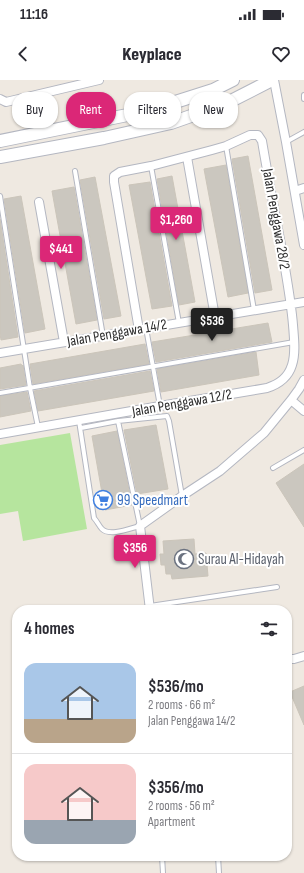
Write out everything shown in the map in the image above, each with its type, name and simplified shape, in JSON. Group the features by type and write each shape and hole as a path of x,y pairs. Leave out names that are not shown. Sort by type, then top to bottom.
{"main road":[{"path":"0,141 147,111 213,90 233,80"},
{"path":"0,157 104,138 171,122 224,104 273,80"}],"street":[{"path":"0,99 6,102 80,82 99,80"},
{"path":"273,80 286,142 304,245"},
{"name":"Jalan Penggawa 28/2","path":"226,146 250,134 258,135 262,141 292,304"},
{"path":"142,329 114,176 120,172 151,166 226,146"},
{"path":"187,157 215,317"},
{"path":"295,191 304,188"},
{"path":"39,202 64,342"},
{"name":"Jalan Penggawa 14/2","path":"0,353 304,302"},
{"name":"Jalan Penggawa 12/2","path":"0,434 38,428 80,424 160,406 275,386 289,373 293,364 294,342 292,304"},
{"path":"150,605 140,526 182,496 220,472 264,433 291,400 304,380"},
{"path":"291,400 304,411"},
{"path":"292,659 304,656"}],"lane":[{"path":"286,142 304,132"},
{"path":"226,146 254,310"},
{"path":"151,166 179,323"},
{"path":"75,171 103,336"},
{"path":"0,196 30,388 38,428"},
{"path":"142,329 153,366 160,406"},
{"path":"0,393 294,342"},
{"path":"118,421 140,526 114,533 103,530 94,518 80,424 167,416 170,421 182,496"},
{"path":"274,468 304,450"},
{"path":"168,605 277,587"},
{"path":"162,861 163,873"},
{"path":"218,861 219,873"}],"green space":[{"path":"70,433 87,529 23,541 18,511 0,514 0,445"}],"building":[{"path":"248,156 272,290 255,293 232,159"},
{"path":"226,165 248,293 228,297 204,169"},
{"path":"172,176 195,302 179,305 157,179"},
{"path":"95,177 121,316 104,319 80,180"},
{"path":"150,182 172,306 152,309 129,185"},
{"path":"74,187 97,320 76,324 52,191"},
{"path":"21,196 45,329 25,333 4,199"},
{"path":"0,219 18,337 1,340 0,334"},
{"path":"268,323 272,342 156,362 152,342"},
{"path":"145,344 149,364 33,384 30,364"},
{"path":"256,352 259,375 161,392 157,369"},
{"path":"21,364 22,366 23,365 26,385 0,389 0,368"},
{"path":"150,371 154,391 38,411 34,391"},
{"path":"27,392 31,411 0,417 0,396"},
{"path":"156,425 168,489 137,494 124,430"},
{"path":"117,431 132,505 105,510 92,436"},
{"path":"304,464 304,527 276,483"},
{"name":"Surau Al-Hidayah","path":"194,539 195,554 206,553 208,576 172,579 171,574 166,574 165,565 161,565 160,554 164,554 163,541"},
{"path":"304,686 304,725 292,697 292,691"}],"place":[{"name":"99 Speedmart","path":"103,500"},
{"name":"Surau Al-Hidayah","path":"184,559"}]}
